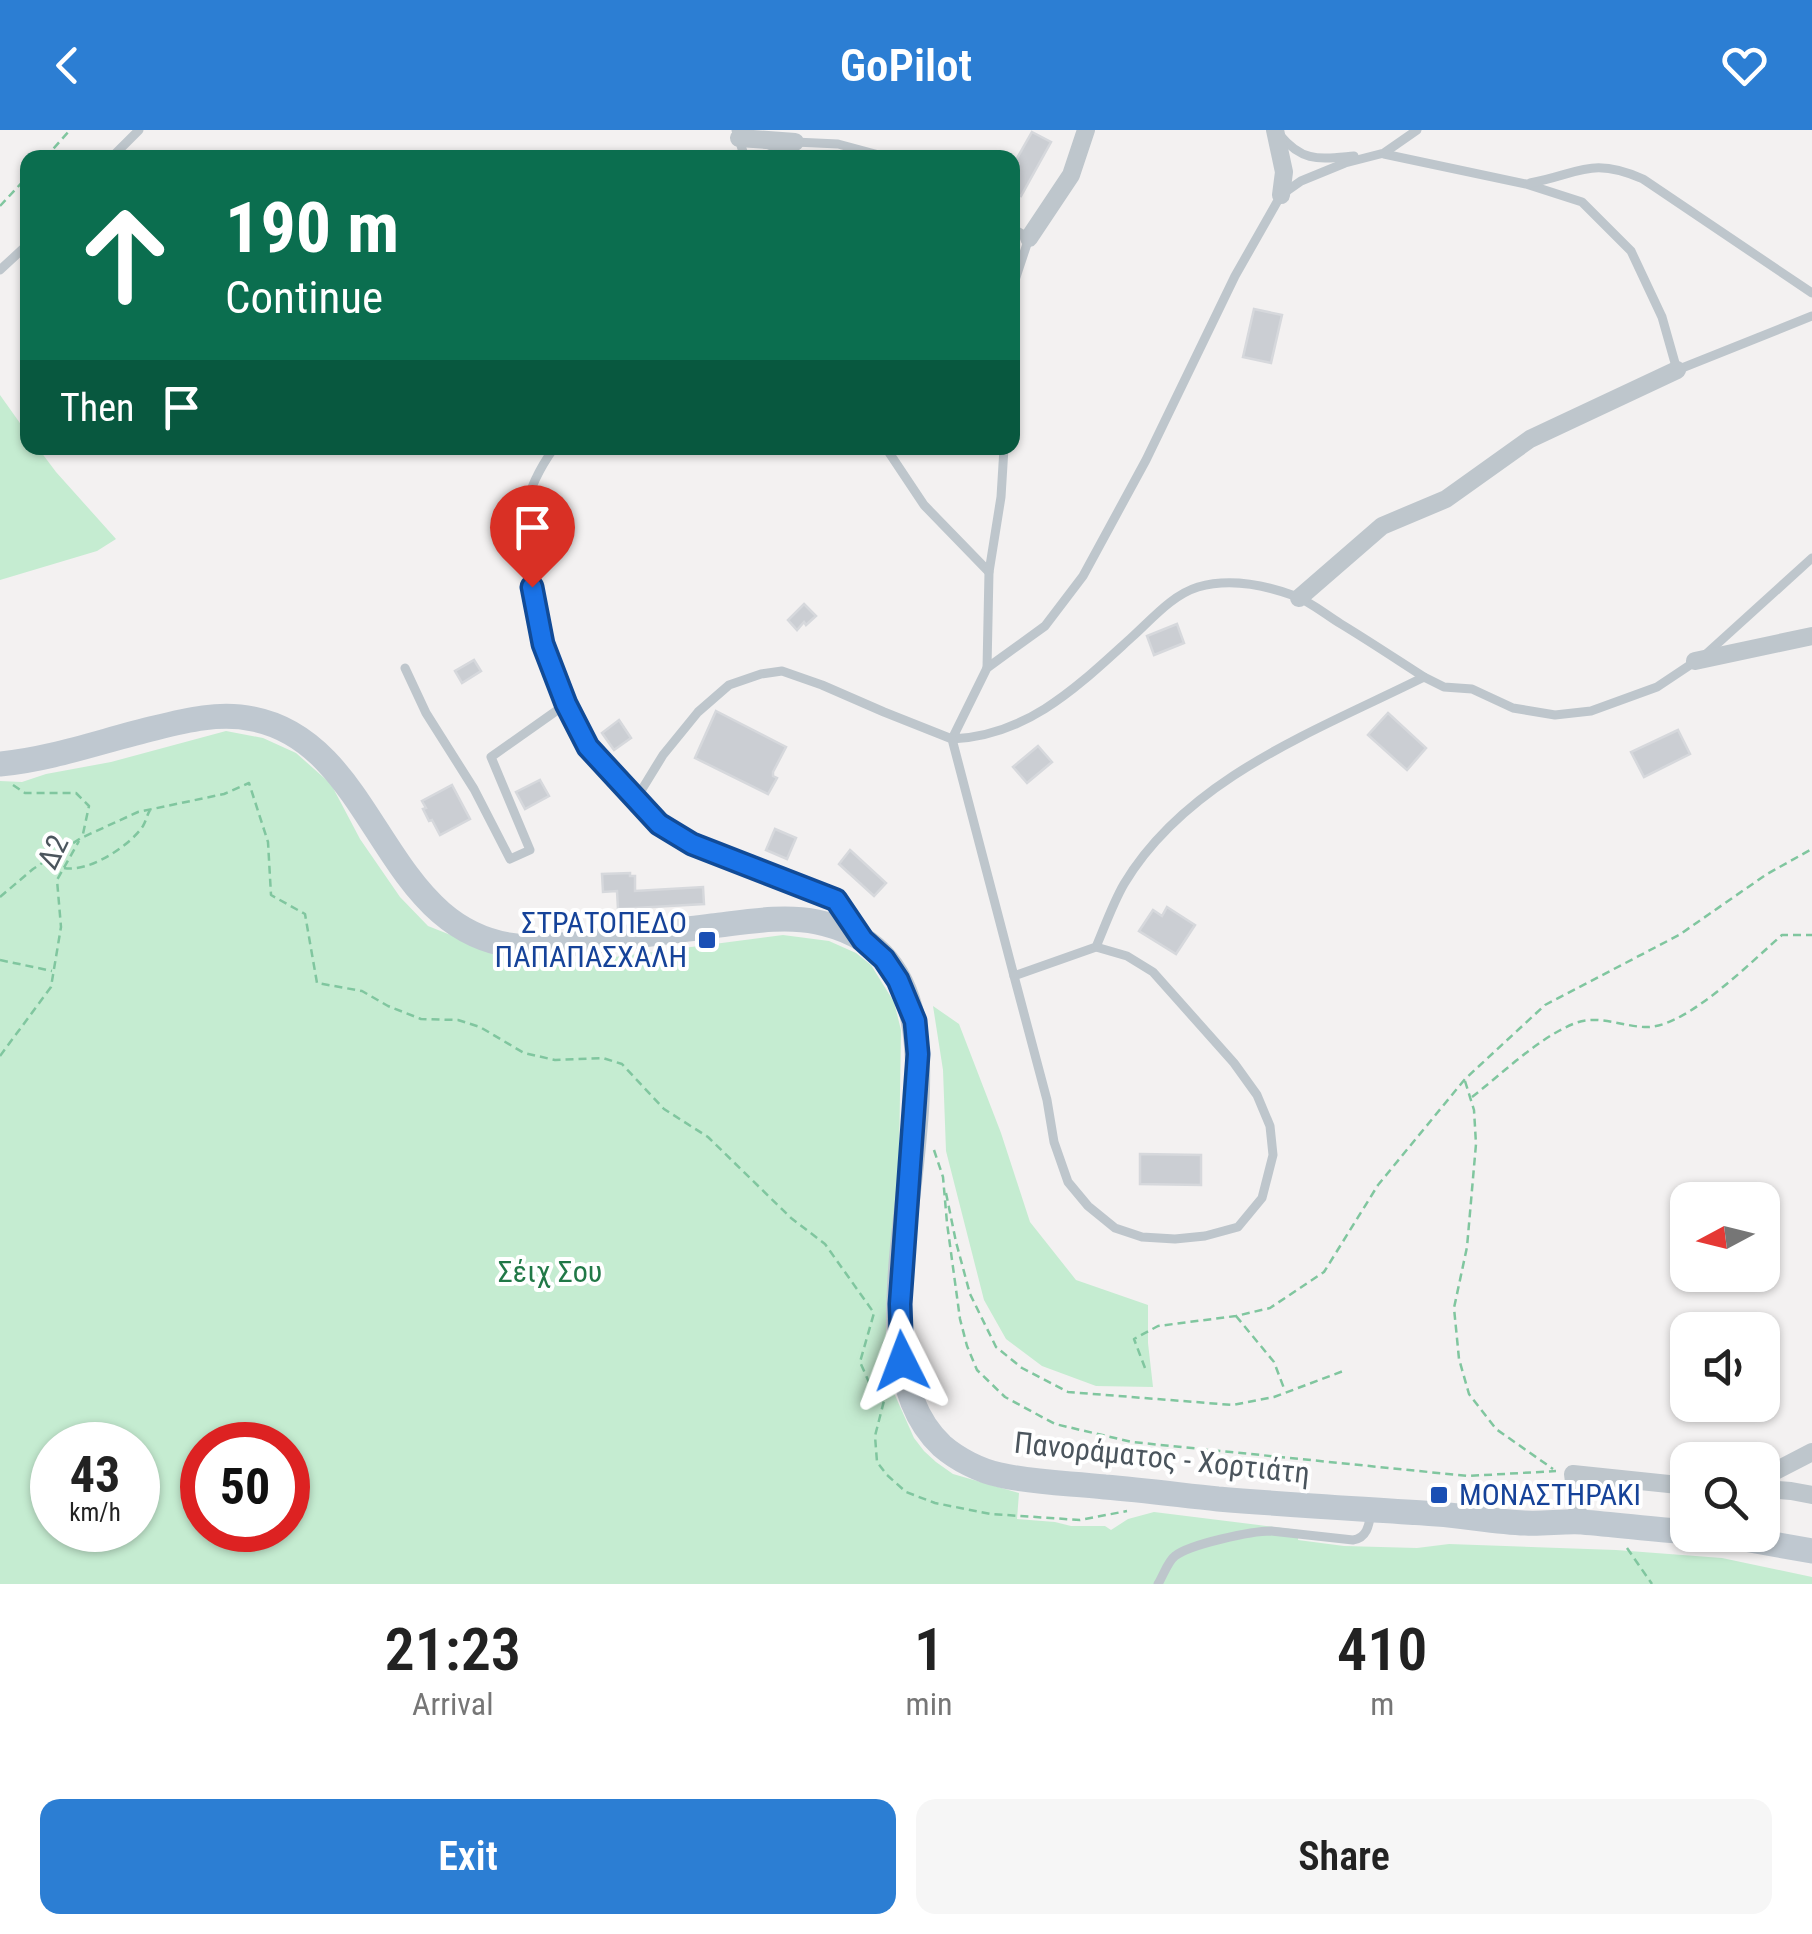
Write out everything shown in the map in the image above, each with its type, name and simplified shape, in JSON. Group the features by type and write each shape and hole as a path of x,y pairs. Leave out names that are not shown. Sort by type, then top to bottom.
{"main road":[{"name":"Πανοράματος - Χορτιάτη","path":"6,775 40,757 197,719 247,718 290,732 316,750 418,890 442,914 474,934 509,945 542,947 798,919 831,926 863,940 892,970 915,1021 918,1054 900,1304 903,1370 921,1420 943,1446 989,1472 1054,1484 1210,1498 1670,1531"},
{"path":"1780,1545 1812,1550"}],"street":[{"path":"1020,233 1071,175 1086,130"},
{"path":"1275,130 1284,172 1281,195"},
{"path":"737,134 795,142"},
{"path":"1300,598 1382,526 1446,500 1530,439 1676,370"},
{"path":"1695,661 1812,636"},
{"path":"1780,1469 1812,1452"},
{"path":"1579,1522 1572,1474 1670,1484"},
{"path":"1780,1490 1812,1495"}],"lane":[{"path":"120,150 139,130"},
{"path":"1275,130 1290,147 1310,158 1384,153 1526,184 1582,202 1631,251 1662,317 1676,370 1812,316"},
{"path":"987,668 1045,626 1083,576 1146,460 1234,276 1281,195 1300,180 1384,153 1418,130"},
{"path":"778,150 795,142 838,144 860,150"},
{"path":"1526,184 1574,170 1621,169 1643,178 1812,294"},
{"path":"0,270 20,251"},
{"path":"549,455 531,490 524,516 524,543 543,644 588,747 659,824 692,844 836,900 863,940"},
{"path":"891,455 924,504 989,572"},
{"path":"1004,455 989,572 987,668 952,739 1014,976 1047,1100 1054,1142 1068,1182 1114,1228 1142,1237 1175,1239 1205,1236 1238,1226 1262,1198 1274,1154 1270,1126 1258,1095 1153,972 1127,956 1096,947 1014,976"},
{"path":"636,799 663,755 698,712 729,685 782,671 952,739 977,738 1002,732 1046,710 1164,606 1195,588 1225,582 1263,586 1300,598 1444,687 1472,689 1512,708 1555,715 1590,711 1657,687 1705,655 1812,558"},
{"path":"405,668 426,713 474,789 510,859 530,850 491,756 566,704"},
{"path":"1096,947 1124,885 1154,842 1188,811 1248,765 1424,677"},
{"path":"1158,1584 1174,1556 1257,1531 1358,1539 1369,1527 1371,1510"}],"path":[{"path":"52,150 70,130"},
{"path":"0,206 20,185"},
{"name":"Δ2","path":"0,1056 51,987 61,927 57,880 86,831 89,806 76,793 25,792 6,775"},
{"path":"0,896 81,838 138,812 224,794 249,784 268,842 271,894 305,914 318,983 362,991 421,1019 458,1020 480,1027 524,1053 555,1060 603,1058 622,1064 664,1109 708,1137 792,1218 825,1244 874,1312 860,1362 872,1389"},
{"path":"64,868 92,865 118,848 141,829 150,809"},
{"path":"1144,1368 1134,1339 1158,1326 1270,1308 1324,1272 1378,1185 1465,1079 1545,1005 1680,935 1766,874 1812,848"},
{"path":"1470,1098 1576,1022 1612,1020 1649,1027 1678,1019 1782,935 1812,936"},
{"path":"0,960 54,972"},
{"path":"943,1177 960,1319 976,1370 1004,1397 1055,1424 1132,1442 1468,1476 1554,1470 1496,1429 1469,1394 1459,1359 1454,1308 1467,1247 1476,1144 1474,1110 1465,1079"},
{"path":"914,1126 930,1139 943,1177 970,1294 996,1347 1022,1368 1068,1392 1234,1405 1286,1393 1346,1370"},
{"path":"1236,1316 1274,1362 1286,1393"},
{"path":"1624,1528 1626,1546 1652,1584"}],"green space":[{"path":"0,395 20,423 20,455 43,455 116,539 97,551 0,580"},
{"name":"Σέιχ Σου","path":"226,731 263,738 296,753 331,784 360,839 400,897 428,926 501,955 576,962 783,935 829,941 856,953 871,965 894,1002 901,1030 899,1158 886,1308 890,1384 914,1438 924,1451 953,1474 1019,1493 1017,1519 1105,1526 1111,1530 1128,1519 1154,1512 1299,1530 1298,1540 1344,1546 1417,1548 1449,1544 1722,1558 1812,1577 1812,1584 0,1584 0,781 22,782 111,762"},
{"path":"933,1006 959,1024 1030,1222 1076,1280 1148,1305 1153,1387 1096,1386 1042,1366 1006,1339 984,1300 946,1151 943,1070"}],"building":[{"path":"1032,132 1051,142 1021,196 1020,195 1020,153"},
{"path":"1254,309 1282,315 1271,363 1243,357"},
{"path":"804,604 816,616 797,630 788,620"},
{"path":"1177,624 1184,643 1154,655 1147,636"},
{"path":"474,660 481,671 462,683 455,671"},
{"path":"716,711 786,747 773,772 777,778 768,794 695,758"},
{"path":"1388,713 1426,748 1407,770 1368,735"},
{"path":"619,720 631,738 614,750 602,733"},
{"path":"1678,730 1690,754 1644,777 1631,752"},
{"path":"1038,746 1052,762 1027,783 1013,767"},
{"path":"540,780 549,796 525,809 516,792"},
{"path":"452,785 470,819 440,835 429,821 422,801"},
{"path":"775,829 796,838 787,859 766,850"},
{"path":"850,850 886,883 874,896 839,864"},
{"path":"602,874 635,876 635,891 703,887 704,904 618,909 617,891 603,892"},
{"path":"1167,907 1195,925 1176,954 1139,931 1153,910 1162,916"},
{"path":"1140,1154 1201,1155 1201,1185 1140,1184"}],"place":[{"name":"ΣΤΡΑΤΟΠΕΔΟ ΠΑΠΑΠΑΣΧΑΛΗ","path":"707,940"},
{"name":"ΜΟΝΑΣΤΗΡΑΚΙ","path":"1439,1495"}],"route":[{"path":"532,587 543,644 588,747 659,824 692,844 836,900 863,940 884,959 906,994 915,1021 918,1080 900,1304 902,1361"}]}
